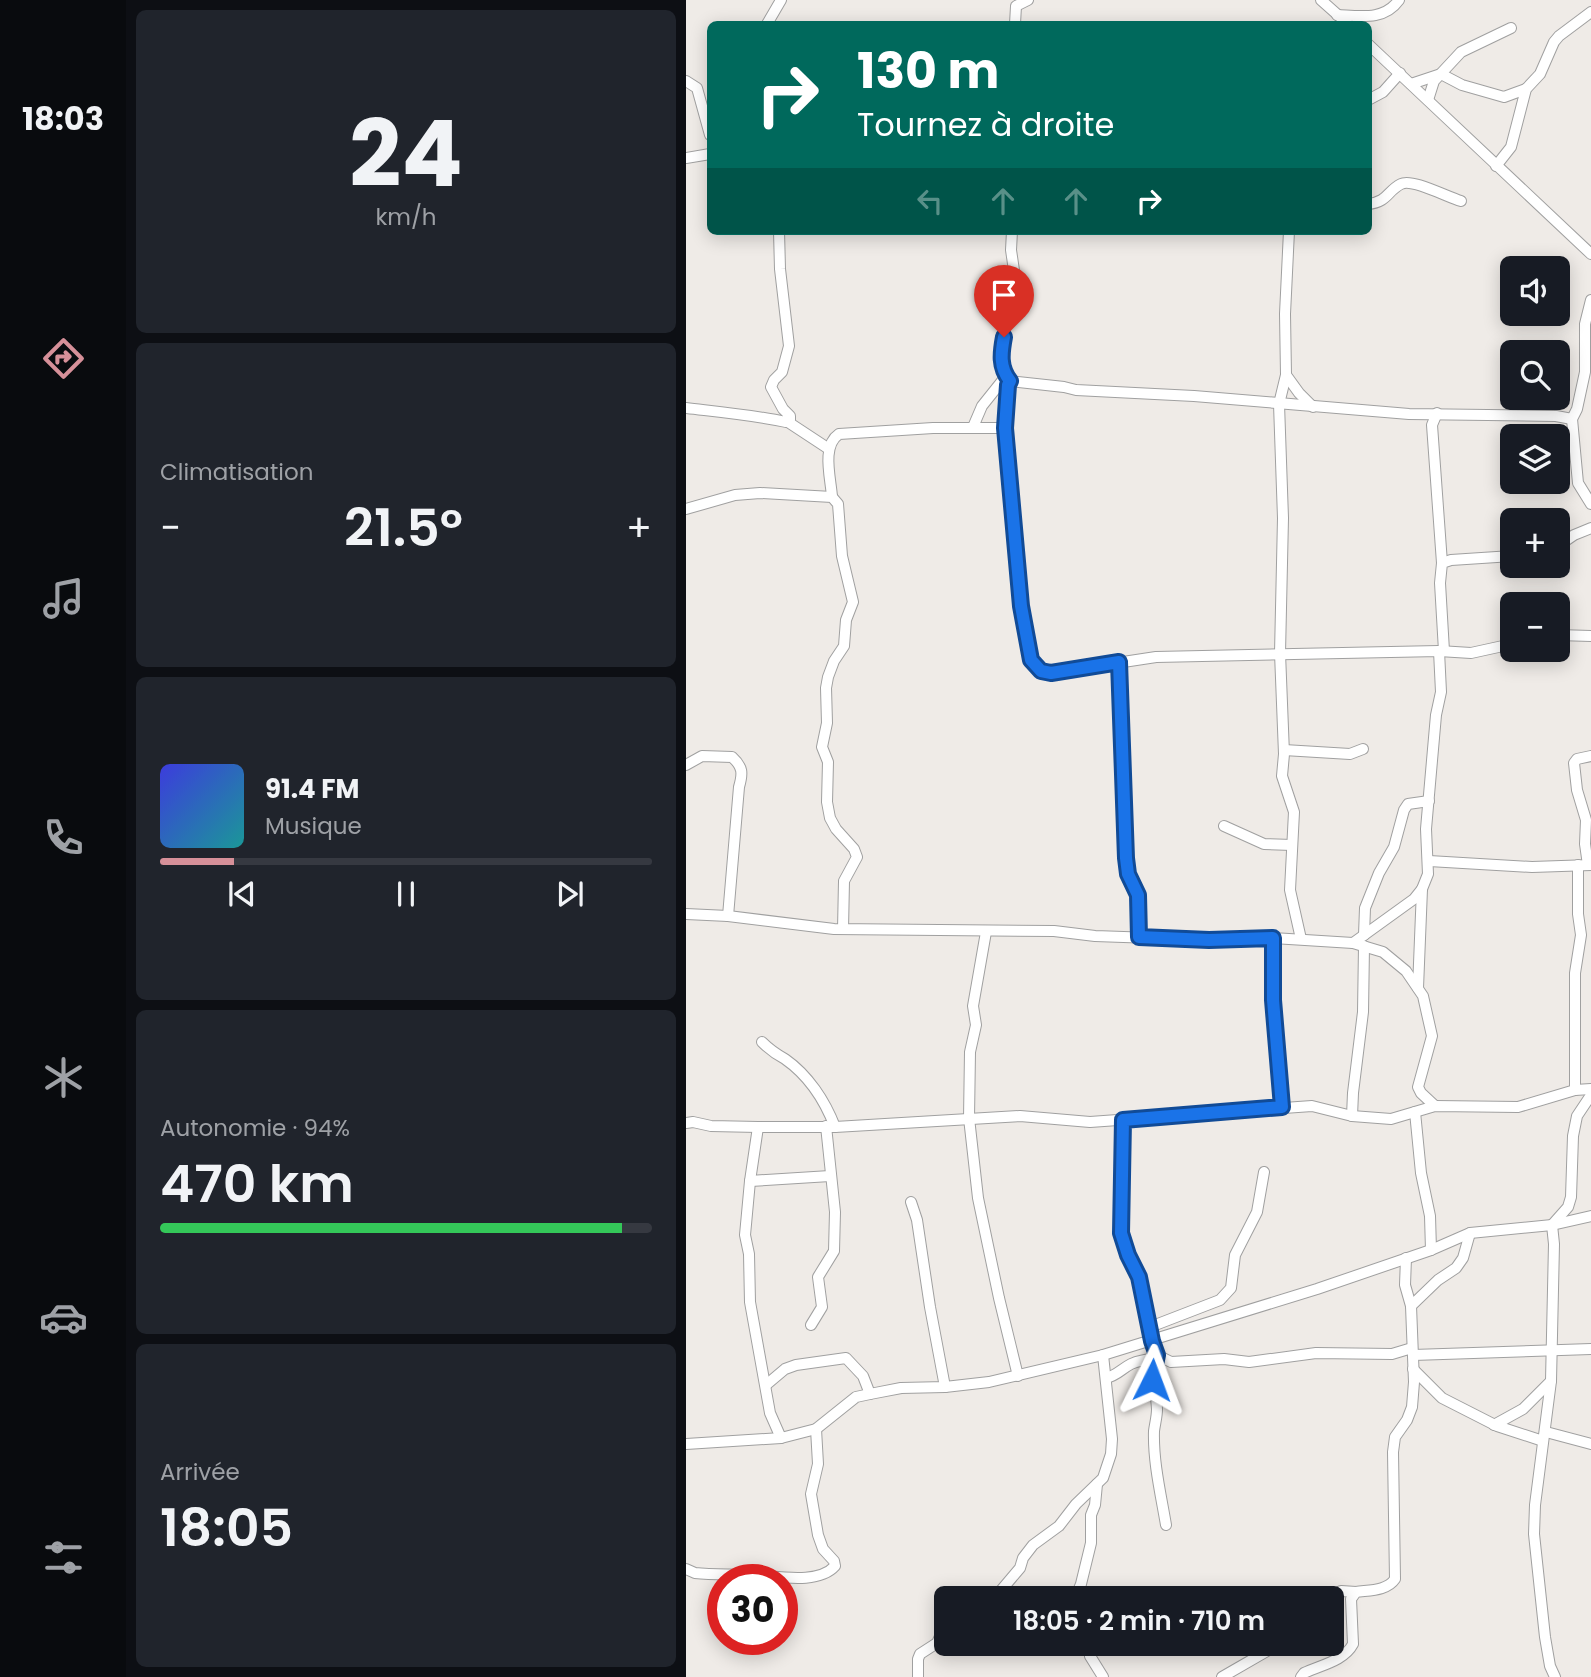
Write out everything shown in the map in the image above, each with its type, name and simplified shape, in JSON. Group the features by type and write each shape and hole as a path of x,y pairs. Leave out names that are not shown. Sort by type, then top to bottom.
{"street":[{"path":"769,21 781,0"},
{"path":"1015,21 1016,6 1028,0"},
{"path":"1321,0 1344,21"},
{"path":"1337,15 1381,15 1393,9 1399,0"},
{"path":"1411,84 1441,74 1462,85 1504,97 1526,89 1540,74 1559,36 1591,12"},
{"path":"1428,100 1434,81 1461,52 1511,28"},
{"path":"1372,48 1496,166 1586,242 1591,254"},
{"path":"1372,98 1382,92 1400,73"},
{"path":"686,81 697,88 707,124"},
{"path":"1496,166 1511,147 1526,89"},
{"path":"686,158 707,154"},
{"path":"1372,203 1381,202 1398,186 1408,182 1461,201"},
{"path":"779,235 780,269 789,346 782,372 771,387 789,416 788,422"},
{"path":"1012,235 1011,250 1017,291 1007,318 1000,357 1008,378 1005,428 1021,606 1031,660 1041,671 1051,673 1156,657 1280,653 1444,654 1471,653 1500,647"},
{"path":"1289,235 1285,314 1286,375 1279,404 1283,518 1280,653 1284,750 1282,776 1294,812 1290,890 1301,939"},
{"path":"1591,300 1585,324 1585,372 1577,409 1572,419 1578,483 1591,504"},
{"path":"1286,375 1313,407"},
{"path":"1008,378 1076,390 1194,396 1417,414 1556,416 1572,419"},
{"path":"973,427 982,406 1008,378"},
{"path":"686,408 788,422 829,449"},
{"path":"1360,941 1414,899 1428,874 1426,829 1436,715 1441,692 1439,669 1444,654 1440,583 1442,564 1432,425 1437,413"},
{"path":"1417,414 1432,425"},
{"path":"832,498 829,449 832,440 839,434 973,427 1005,428"},
{"path":"686,509 735,495 760,493 832,498 838,504 842,556 853,602 846,620 844,646 828,677 827,723 822,747 828,762 827,802 830,818 857,857 844,881 843,929"},
{"path":"1570,538 1591,528"},
{"path":"1442,564 1451,560 1500,557"},
{"path":"1570,635 1591,636"},
{"path":"1119,662 1126,858 1128,874 1138,895 1139,937"},
{"path":"1284,750 1350,754 1363,749"},
{"path":"686,765 702,756 732,757 741,767 743,775 739,786 728,916"},
{"path":"1575,1090 1575,973 1581,935 1578,914 1586,865 1586,820 1577,790 1574,763 1577,759 1591,756"},
{"path":"1352,1116 1363,1012 1360,941 1365,908 1379,873 1394,847 1404,810 1408,804 1429,801"},
{"path":"1224,826 1264,844 1292,845"},
{"path":"1429,861 1532,867 1586,865"},
{"path":"1418,988 1422,888"},
{"path":"686,920 686,915 728,916 843,929 1054,931 1209,940 1273,938 1360,941 1383,952 1406,971 1423,996 1432,1036 1418,1087 1420,1093 1435,1106"},
{"path":"986,932 973,1006 976,1025 970,1052 969,1118 978,1198 1018,1376"},
{"path":"1273,938 1273,1000 1282,1107"},
{"path":"762,1042 786,1060 811,1085 827,1105 831,1127 830,1176 835,1212 834,1251 818,1277 822,1307 811,1325"},
{"path":"686,1123 758,1128 831,1127 1020,1116 1090,1122 1312,1106 1352,1116 1391,1119 1435,1106 1518,1107 1575,1090 1591,1089"},
{"path":"1555,1677 1550,1666 1545,1637 1534,1534 1535,1505 1551,1381 1554,1244 1552,1225 1568,1207 1571,1197 1573,1136 1577,1116 1591,1095"},
{"path":"1416,1112 1432,1250"},
{"path":"1123,1120 1121,1233 1139,1277 1157,1355 1152,1380 1157,1417 1154,1431 1166,1525"},
{"path":"758,1128 746,1235 750,1302 770,1413 781,1438"},
{"path":"1150,1327 1227,1295 1231,1288 1236,1255 1257,1212 1264,1172"},
{"path":"750,1181 830,1176"},
{"path":"911,1202 917,1220 945,1387"},
{"path":"686,1444 781,1438 816,1429 856,1398 870,1394 901,1388 945,1387 1018,1376 1104,1355 1317,1289 1432,1250 1470,1233 1552,1225 1591,1216"},
{"path":"1411,1306 1438,1280 1457,1268 1463,1258 1470,1233"},
{"path":"1344,1591 1381,1588 1395,1579 1393,1452 1395,1437 1412,1407 1411,1306 1405,1285 1406,1258"},
{"path":"1157,1355 1171,1362 1224,1359 1249,1362 1316,1353 1392,1353 1413,1357 1591,1349"},
{"path":"1005,1586 1033,1545 1059,1526 1108,1468 1112,1439 1104,1355"},
{"path":"1106,1378 1117,1375 1129,1365 1149,1361 1157,1355"},
{"path":"1413,1357 1442,1398 1494,1425 1544,1437 1591,1444"},
{"path":"766,1385 785,1369 796,1364 846,1358 863,1376 870,1394"},
{"path":"1494,1425 1523,1409 1551,1381"},
{"path":"686,1569 695,1573 752,1575 776,1579 808,1577 835,1566 823,1549 818,1535 811,1494 818,1464 816,1429"},
{"path":"1078,1586 1091,1543 1091,1515 1097,1484"},
{"path":"1301,1677 1350,1650 1353,1644 1351,1599 1356,1592"},
{"path":"918,1677 920,1654 934,1645"},
{"path":"1090,1656 1103,1677"},
{"path":"1222,1677 1258,1656"}],"route":[{"path":"1004,337 1000,357 1010,381 1005,428 1014,539 1021,606 1031,660 1041,671 1051,673 1119,662 1126,858 1128,874 1138,895 1139,937 1209,940 1273,938 1273,1000 1282,1107 1123,1120 1121,1233 1139,1277 1157,1355 1152,1380"}]}
